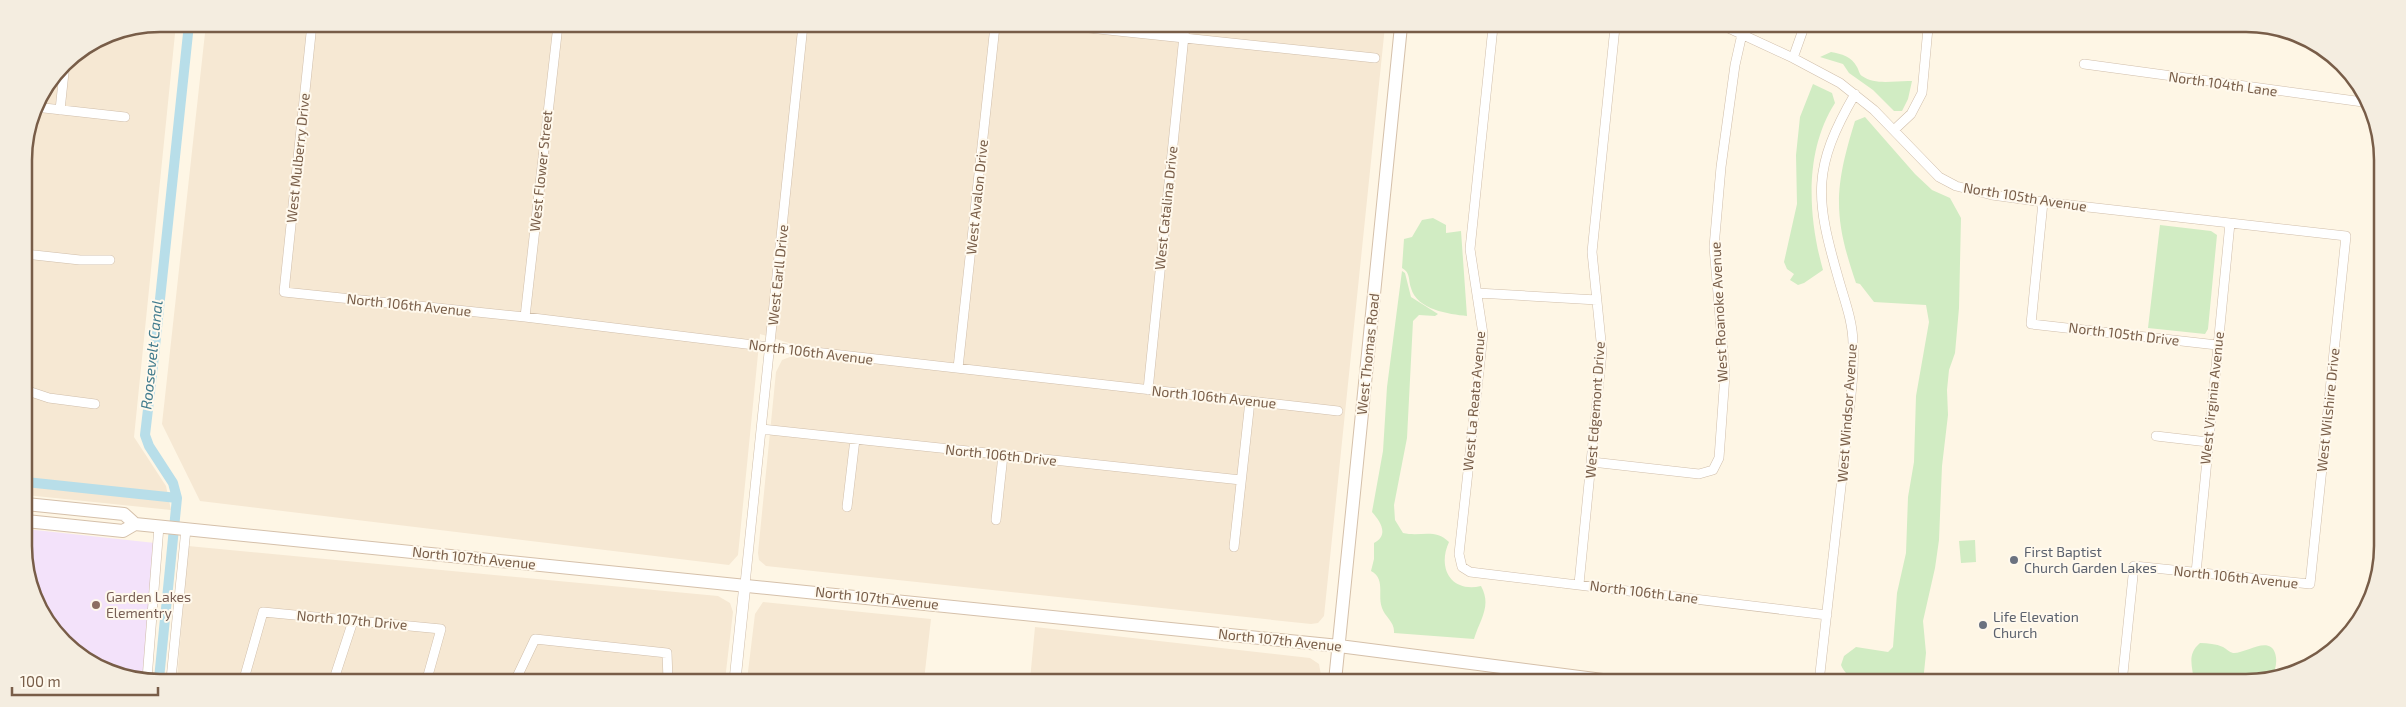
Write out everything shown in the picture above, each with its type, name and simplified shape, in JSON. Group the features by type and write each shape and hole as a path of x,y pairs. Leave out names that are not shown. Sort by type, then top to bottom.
{"main road":[{"name":"West Thomas Road","path":"1336,674 1399,33"},
{"name":"North 107th Avenue","path":"33,505 124,514 135,524"},
{"name":"North 107th Avenue","path":"33,522 123,531 135,524 161,526 745,584 1339,646 1556,674"}],"street":[{"name":"West Mulberry Drive","path":"284,292 311,33"},
{"name":"West Flower Street","path":"525,317 557,33"},
{"name":"West Earll Drive","path":"745,584 802,33"},
{"name":"West Avalon Drive","path":"958,368 994,33"},
{"path":"1136,33 1375,58"},
{"name":"West Catalina Drive","path":"1148,390 1184,33"},
{"name":"West La Reata Avenue","path":"1462,567 1459,554 1482,334 1471,240 1492,33"},
{"name":"West Edgemont Drive","path":"1579,584 1602,351 1592,252 1614,33"},
{"path":"1793,58 1802,33"},
{"path":"1894,130 1911,114 1922,92 1928,33"},
{"name":"North 105th Avenue","path":"1742,34 1840,83 1855,94 1894,130 1939,177 1956,186 1992,195 2043,202 2346,236"},
{"name":"West Roanoke Avenue","path":"1592,462 1699,474 1713,470 1719,458 1725,375 1714,247 1721,167 1742,34"},
{"name":"North 104th Lane","path":"2084,64 2359,101"},
{"path":"60,110 63,78"},
{"name":"West Windsor Avenue","path":"1820,674 1843,465 1853,342 1845,301 1826,235 1820,190 1822,171 1834,130 1855,94"},
{"path":"44,108 125,117"},
{"name":"North 105th Drive","path":"2043,202 2031,324 2217,345"},
{"name":"West Virginia Avenue","path":"2196,573 2230,222"},
{"name":"West Wilshire Drive","path":"2310,584 2346,236"},
{"path":"33,255 80,260 110,260"},
{"name":"North 106th Avenue","path":"284,292 525,317 770,348 1338,411"},
{"path":"1477,293 1597,300"},
{"path":"33,393 49,398 95,404"},
{"path":"1234,547 1250,401"},
{"name":"North 106th Drive","path":"761,429 1241,480"},
{"path":"2156,436 2208,442"},
{"path":"847,507 855,439"},
{"path":"996,520 1003,455"},
{"path":"147,673 161,526"},
{"path":"172,674 186,529"},
{"name":"North 106th Avenue","path":"2123,674 2134,566 2310,584"},
{"name":"North 106th Lane","path":"1462,567 1470,572 1827,615"},
{"path":"736,674 745,584"},
{"name":"North 107th Drive","path":"245,674 263,612 441,629 428,674"},
{"path":"336,674 353,620"},
{"path":"519,674 534,639 667,653 668,674"}],"shaded area":[{"path":"153,33 175,33 134,437 166,486 171,510 33,496 33,153 39,120 54,90 76,64 104,46 120,39"},
{"path":"205,33 1384,33 1324,616 1318,623 1311,624 766,566 759,560 758,553 776,372 782,360 795,355 789,343 760,334 738,555 729,565 200,501 162,424"},
{"name":"Garden Lakes Elementry","path":"33,530 155,543 144,673 112,665 83,648 64,631 46,603 39,587 33,554"},
{"path":"188,546 718,596 730,603 733,612 726,674 177,674"},
{"path":"763,602 931,619 925,674 748,674 755,614"},
{"path":"1035,627 1310,658 1319,664 1321,674 1031,674"}],"green space":[{"path":"1831,52 1849,58 1855,63 1861,75 1868,79 1880,82 1912,81 1908,99 1902,111 1894,111 1873,90 1849,73 1843,64 1820,57"},
{"path":"1813,84 1832,93 1835,103 1825,122 1818,142 1812,185 1814,228 1823,270 1798,285 1790,280 1794,274 1787,269 1784,262 1797,204 1796,155 1800,117"},
{"path":"1865,117 1915,174 1932,190 1950,198 1961,218 1959,308 1955,353 1949,370 1947,390 1948,415 1942,466 1939,540 1935,568 1923,621 1926,653 1924,674 1848,674 1841,665 1844,656 1856,647 1888,652 1893,647 1897,593 1906,553 1908,497 1914,462 1916,396 1929,322 1926,305 1874,302 1860,284 1856,283 1843,239 1839,202 1843,166 1855,121"},
{"path":"1433,218 1446,225 1446,233 1461,231 1467,316 1434,310 1420,301 1414,295 1408,274 1402,268 1404,239 1412,237 1422,220"},
{"path":"2160,225 2211,231 2217,235 2208,329 2205,334 2148,328"},
{"path":"1402,271 1405,273 1411,297 1438,314 1435,316 1419,315 1413,321 1407,438 1394,505 1395,520 1403,533 1433,534 1444,538 1449,542 1445,561 1449,576 1462,586 1481,586 1484,593 1485,606 1474,639 1394,633 1393,626 1382,608 1380,583 1376,574 1371,571 1374,559 1374,543 1379,540 1382,532 1381,524 1372,512 1383,451 1387,387"},
{"path":"1975,540 1976,562 1961,563 1959,541"},
{"path":"2200,643 2209,643 2223,647 2230,652 2238,653 2262,645 2268,646 2275,653 2275,669 2253,674 2193,674 2192,657"}],"waterway":[{"name":"Roosevelt Canal","path":"160,674 177,498 173,483 149,446 145,435 188,33"},
{"path":"33,483 177,498"}],"place":[{"name":"First Baptist Church Garden Lakes","path":"2014,560"},
{"name":"Garden Lakes Elementry","path":"96,605"},
{"name":"Life Elevation Church","path":"1983,625"}]}
